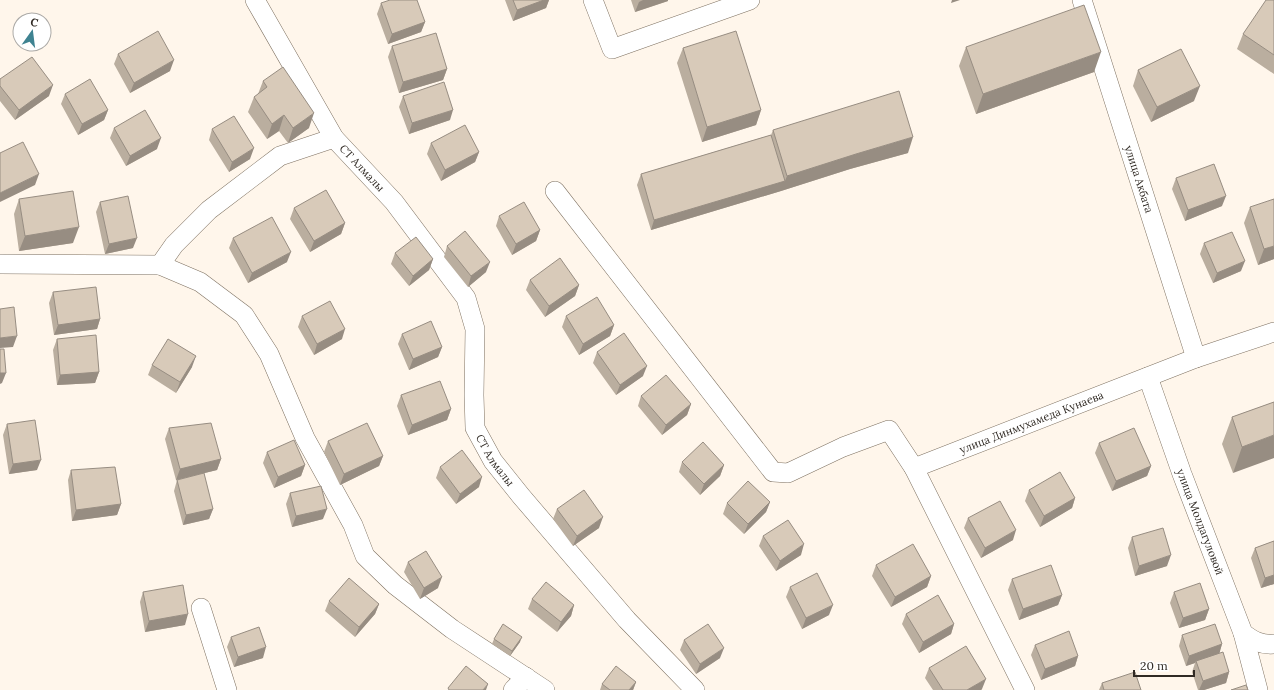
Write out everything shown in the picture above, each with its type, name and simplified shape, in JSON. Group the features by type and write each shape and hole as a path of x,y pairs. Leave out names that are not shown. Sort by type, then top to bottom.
{"street":[{"name":"СТ Алмалы","path":"255,0 334,138 394,202 466,298 474,329 475,428 493,461 627,620 695,690"},
{"path":"593,0 612,49 750,0"},
{"name":"улица Акбата","path":"1082,0 1196,358"},
{"path":"160,265 174,245 209,210 280,156 334,138"},
{"path":"555,191 773,472 788,473 843,447 890,430 914,468 1025,690"},
{"path":"0,264 160,265 200,282 244,315 269,354 305,438 353,525 365,556 394,585 452,629 519,684 545,690"},
{"name":"улица Динмухамеда Кунаева","path":"914,468 1196,358 1274,332"},
{"name":"улица Молдагуловой","path":"1148,377 1182,474 1243,633 1258,690"},
{"path":"201,608 227,690"},
{"path":"1243,633 1252,641 1274,644"}],"building":[{"path":"390,0 417,0 425,22 392,34 381,3"},
{"path":"513,0 544,0 517,10"},
{"path":"1266,0 1274,0 1274,55 1243,34"},
{"path":"1084,5 1101,52 983,94 966,47"},
{"path":"158,31 174,60 134,83 118,54"},
{"path":"736,31 761,110 707,127 683,48"},
{"path":"436,33 447,69 403,82 392,46"},
{"path":"1181,49 1200,86 1157,107 1138,70"},
{"path":"32,57 53,85 19,110 0,86 0,79"},
{"path":"283,67 314,113 293,128 284,115 272,124 254,97 267,87 263,81"},
{"path":"90,79 108,110 82,124 65,94"},
{"path":"444,82 453,110 412,123 403,96"},
{"path":"899,91 913,137 787,176 773,130"},
{"path":"145,110 161,138 130,156 114,128"},
{"path":"234,116 254,148 232,162 212,129"},
{"path":"465,125 479,152 445,170 431,143"},
{"path":"771,135 785,181 654,220 641,174"},
{"path":"23,142 39,174 0,193 0,153"},
{"path":"1214,164 1226,196 1188,210 1176,178"},
{"path":"326,190 345,223 314,241 294,208"},
{"path":"73,191 79,227 25,236 19,199"},
{"path":"128,196 137,238 109,244 100,202"},
{"path":"1274,199 1274,246 1264,249 1250,207"},
{"path":"524,202 540,230 516,244 499,216"},
{"path":"272,217 291,252 252,273 233,238"},
{"path":"465,231 490,262 471,276 447,246"},
{"path":"1232,232 1245,261 1217,273 1204,243"},
{"path":"416,237 433,259 413,276 395,253"},
{"path":"560,258 579,285 549,306 530,280"},
{"path":"96,287 100,319 58,325 53,292"},
{"path":"597,297 614,325 583,344 566,316"},
{"path":"330,301 345,329 317,344 302,316"},
{"path":"14,307 17,336 0,338 0,309"},
{"path":"431,321 442,347 413,359 402,334"},
{"path":"624,333 647,366 620,385 597,352"},
{"path":"96,335 99,372 60,375 57,339"},
{"path":"168,339 196,356 180,382 152,365"},
{"path":"0,349 4,349 6,373 0,373"},
{"path":"666,375 691,404 666,425 641,396"},
{"path":"440,381 451,409 412,425 401,395"},
{"path":"1274,402 1274,435 1242,447 1232,417"},
{"path":"35,420 41,460 13,464 7,424"},
{"path":"211,423 221,459 180,469 169,428"},
{"path":"367,423 383,456 344,474 328,441"},
{"path":"1134,428 1151,466 1116,481 1099,443"},
{"path":"294,440 305,465 278,477 267,452"},
{"path":"703,442 724,465 704,484 682,462"},
{"path":"462,450 482,477 460,494 440,467"},
{"path":"115,467 121,504 76,510 71,470"},
{"path":"1060,472 1075,498 1044,516 1029,490"},
{"path":"204,473 213,509 186,515 177,480"},
{"path":"748,481 770,502 748,524 727,503"},
{"path":"321,486 327,509 296,516 290,493"},
{"path":"584,490 603,517 577,536 557,509"},
{"path":"1000,501 1016,530 985,548 968,518"},
{"path":"788,520 804,544 780,561 763,536"},
{"path":"1163,528 1171,555 1139,566 1132,537"},
{"path":"1274,541 1274,575 1265,578 1255,548"},
{"path":"913,544 931,576 895,597 876,565"},
{"path":"426,551 442,577 424,588 408,562"},
{"path":"1051,565 1062,595 1023,609 1012,579"},
{"path":"817,573 833,605 806,618 790,587"},
{"path":"349,578 379,604 359,627 329,601"},
{"path":"546,582 574,605 561,622 532,599"},
{"path":"1200,583 1209,609 1183,618 1174,592"},
{"path":"183,585 188,614 149,621 143,592"},
{"path":"938,595 954,624 923,642 906,614"},
{"path":"503,624 522,637 512,651 494,639"},
{"path":"708,624 724,648 700,664 684,640"},
{"path":"1215,624 1222,644 1189,656 1182,635"},
{"path":"259,627 266,647 238,657 231,637"},
{"path":"1069,631 1078,656 1045,669 1035,645"},
{"path":"966,646 986,679 967,690 943,690 929,668"},
{"path":"1223,652 1229,672 1203,681 1196,661"},
{"path":"466,666 488,684 483,690 449,690 448,688"},
{"path":"616,666 636,682 629,690 610,690 602,684"},
{"path":"1135,672 1141,690 1104,690 1102,683"},
{"path":"1246,685 1248,690 1231,690"}]}
